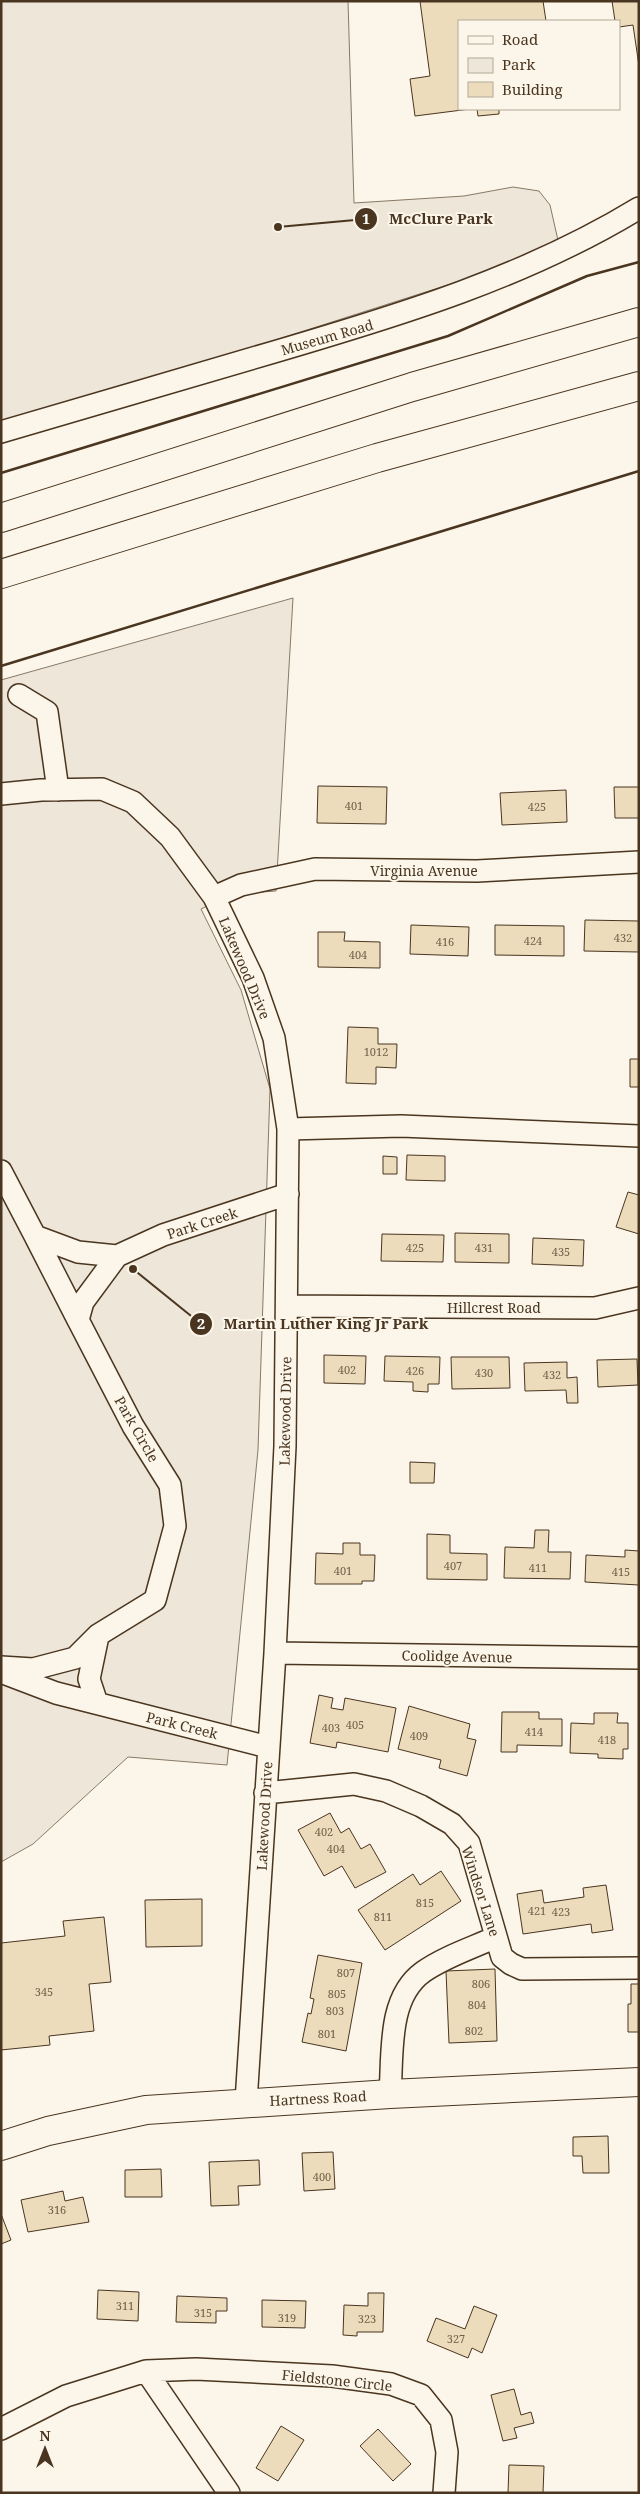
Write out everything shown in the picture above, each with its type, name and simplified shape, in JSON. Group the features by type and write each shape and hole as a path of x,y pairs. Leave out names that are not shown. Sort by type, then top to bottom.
{"main road":[{"path":"1,518 412,387 639,322"},
{"path":"1,574 378,458 639,386"},
{"name":"Hartness Road","path":"1,2146 48,2130 146,2110 246,2102 639,2082"}],"street":[{"name":"Museum Road","path":"1,432 377,322 485,284 607,227 639,208"},
{"path":"1,794 58,790 47,712 19,695"},
{"name":"Lakewood Drive","path":"58,790 102,789 133,802 170,837 214,897 253,978 274,1038 288,1129 288,1306 285,1446 275,1653 246,2102"},
{"name":"Virginia Avenue","path":"214,897 241,885 315,869 477,871 639,862"},
{"path":"288,1129 401,1126 639,1136"},
{"path":"1,1171 78,1320"},
{"name":"Park Creek","path":"117,1256 163,1235 288,1194"},
{"path":"35,1236 78,1252 117,1256"},
{"path":"78,1320 83,1302 117,1256"},
{"name":"Hillcrest Road","path":"288,1306 595,1308 639,1298"},
{"name":"Park Circle","path":"1,1667 33,1669 75,1658 98,1636 155,1600 175,1526 170,1485 133,1426 78,1320"},
{"path":"97,1703 89,1679 98,1636"},
{"name":"Coolidge Avenue","path":"275,1653 639,1658"},
{"name":"Park Creek","path":"1,1672 56,1693 268,1747"},
{"name":"Windsor Lane","path":"265,1793 354,1784 395,1795 421,1806 452,1824 468,1843 486,1896 502,1958 522,1969 639,1968"},
{"path":"390,2094 395,2028 399,2005 405,1991 424,1971 496,1937"},
{"name":"Fieldstone Circle","path":"1,2429 66,2396 146,2371 196,2369 332,2376 391,2384 421,2395 442,2420 447,2452 444,2493"},
{"path":"146,2371 229,2493"}],"green space":[{"path":"1,1 348,1 354,203 464,196 513,187 539,191 550,205 560,249 1,428"},
{"path":"293,598 276,891 233,894 201,909 241,990 270,1089 258,1450 227,1765 128,1757 33,1844 1,1862 1,680"}],"building":[{"path":"420,1 543,1 546,20 458,20 458,110 462,110 415,116 410,79 430,76"},
{"path":"612,1 639,1 639,66 633,25 620,27 620,20 615,20"},
{"path":"477,110 499,110 499,114 478,116"},
{"path":"318,786 387,787 386,824 317,823"},
{"path":"614,787 639,787 639,818 615,818"},
{"path":"566,790 567,822 502,825 500,793"},
{"path":"585,920 639,921 639,952 584,951"},
{"path":"411,925 469,927 468,956 410,954"},
{"path":"495,925 564,926 564,956 495,955"},
{"path":"318,932 345,932 344,941 380,942 380,968 318,967"},
{"path":"348,1027 378,1028 378,1044 397,1044 396,1068 376,1067 376,1084 346,1083"},
{"path":"630,1059 639,1059 639,1087 630,1087"},
{"path":"407,1155 445,1156 445,1181 406,1180"},
{"path":"383,1156 397,1157 397,1174 383,1174"},
{"path":"628,1192 639,1195 639,1234 616,1227"},
{"path":"455,1233 509,1234 509,1263 455,1262"},
{"path":"382,1234 444,1235 443,1262 381,1261"},
{"path":"533,1238 584,1240 583,1266 532,1264"},
{"path":"324,1355 366,1356 365,1384 324,1383"},
{"path":"385,1356 440,1357 439,1384 428,1384 428,1392 413,1391 413,1382 384,1381"},
{"path":"451,1357 509,1357 510,1388 452,1389"},
{"path":"637,1359 638,1385 598,1387 597,1360"},
{"path":"567,1362 567,1378 577,1377 578,1403 567,1403 566,1390 525,1391 524,1363"},
{"path":"410,1462 435,1463 434,1483 410,1483"},
{"path":"535,1530 549,1530 548,1552 571,1552 570,1579 504,1578 505,1547 534,1548"},
{"path":"427,1534 450,1535 450,1553 487,1554 487,1580 427,1579"},
{"path":"343,1543 360,1543 360,1555 375,1555 374,1581 362,1581 362,1584 315,1584 316,1553 343,1554"},
{"path":"625,1550 639,1551 639,1585 585,1582 586,1555 625,1557"},
{"path":"319,1695 333,1698 331,1708 343,1710 345,1698 396,1708 388,1752 337,1742 336,1748 310,1743"},
{"path":"409,1706 470,1724 467,1738 476,1740 467,1776 439,1768 441,1760 398,1749"},
{"path":"502,1712 539,1712 539,1719 562,1719 562,1746 517,1745 517,1752 501,1752"},
{"path":"594,1713 618,1713 617,1723 628,1723 628,1749 623,1749 623,1759 598,1758 598,1754 570,1753 571,1723 594,1724"},
{"path":"330,1813 341,1833 349,1828 361,1849 370,1844 386,1872 355,1888 342,1866 324,1876 298,1830"},
{"path":"441,1871 461,1901 385,1950 358,1910 413,1874 420,1885"},
{"path":"606,1885 613,1930 592,1933 591,1924 523,1934 517,1894 542,1890 544,1903 584,1897 583,1888"},
{"path":"202,1899 202,1946 146,1947 145,1900"},
{"path":"104,1917 111,1982 89,1984 94,2031 49,2036 50,2045 1,2050 1,1943 65,1936 63,1921"},
{"path":"318,1955 362,1963 346,2051 302,2042 308,2013 311,2014 314,1999 310,1998"},
{"path":"495,1969 497,2041 449,2043 446,1971"},
{"path":"631,1984 639,1984 639,2032 628,2032 628,2004 631,2004"},
{"path":"608,2136 609,2173 583,2173 582,2156 573,2156 573,2137"},
{"path":"333,2152 335,2189 304,2191 302,2153"},
{"path":"259,2160 260,2185 238,2186 239,2205 211,2206 209,2162"},
{"path":"161,2169 162,2197 125,2197 125,2170"},
{"path":"63,2191 65,2201 83,2197 89,2222 28,2232 21,2200"},
{"path":"1,2214 11,2240 1,2244"},
{"path":"98,2290 139,2292 138,2321 97,2319"},
{"path":"368,2293 384,2293 383,2332 357,2332 357,2336 343,2335 344,2305 368,2306"},
{"path":"177,2296 227,2298 227,2311 216,2311 216,2323 176,2322"},
{"path":"262,2300 306,2301 305,2328 262,2327"},
{"path":"474,2306 497,2315 482,2353 472,2348 468,2358 427,2341 436,2318 465,2329"},
{"path":"514,2389 521,2415 531,2412 534,2423 514,2428 517,2438 503,2441 491,2395"},
{"path":"281,2426 304,2440 278,2481 256,2468"},
{"path":"378,2429 411,2464 393,2481 360,2446"},
{"path":"509,2465 544,2466 543,2493 508,2493"}],"wall":[{"path":"1,473 448,336 587,276 639,262"},
{"path":"1,666 639,471"}],"place":[{"name":"McClure Park","path":"278,227"},
{"name":"Martin Luther King Jr Park","path":"133,1269"}]}
